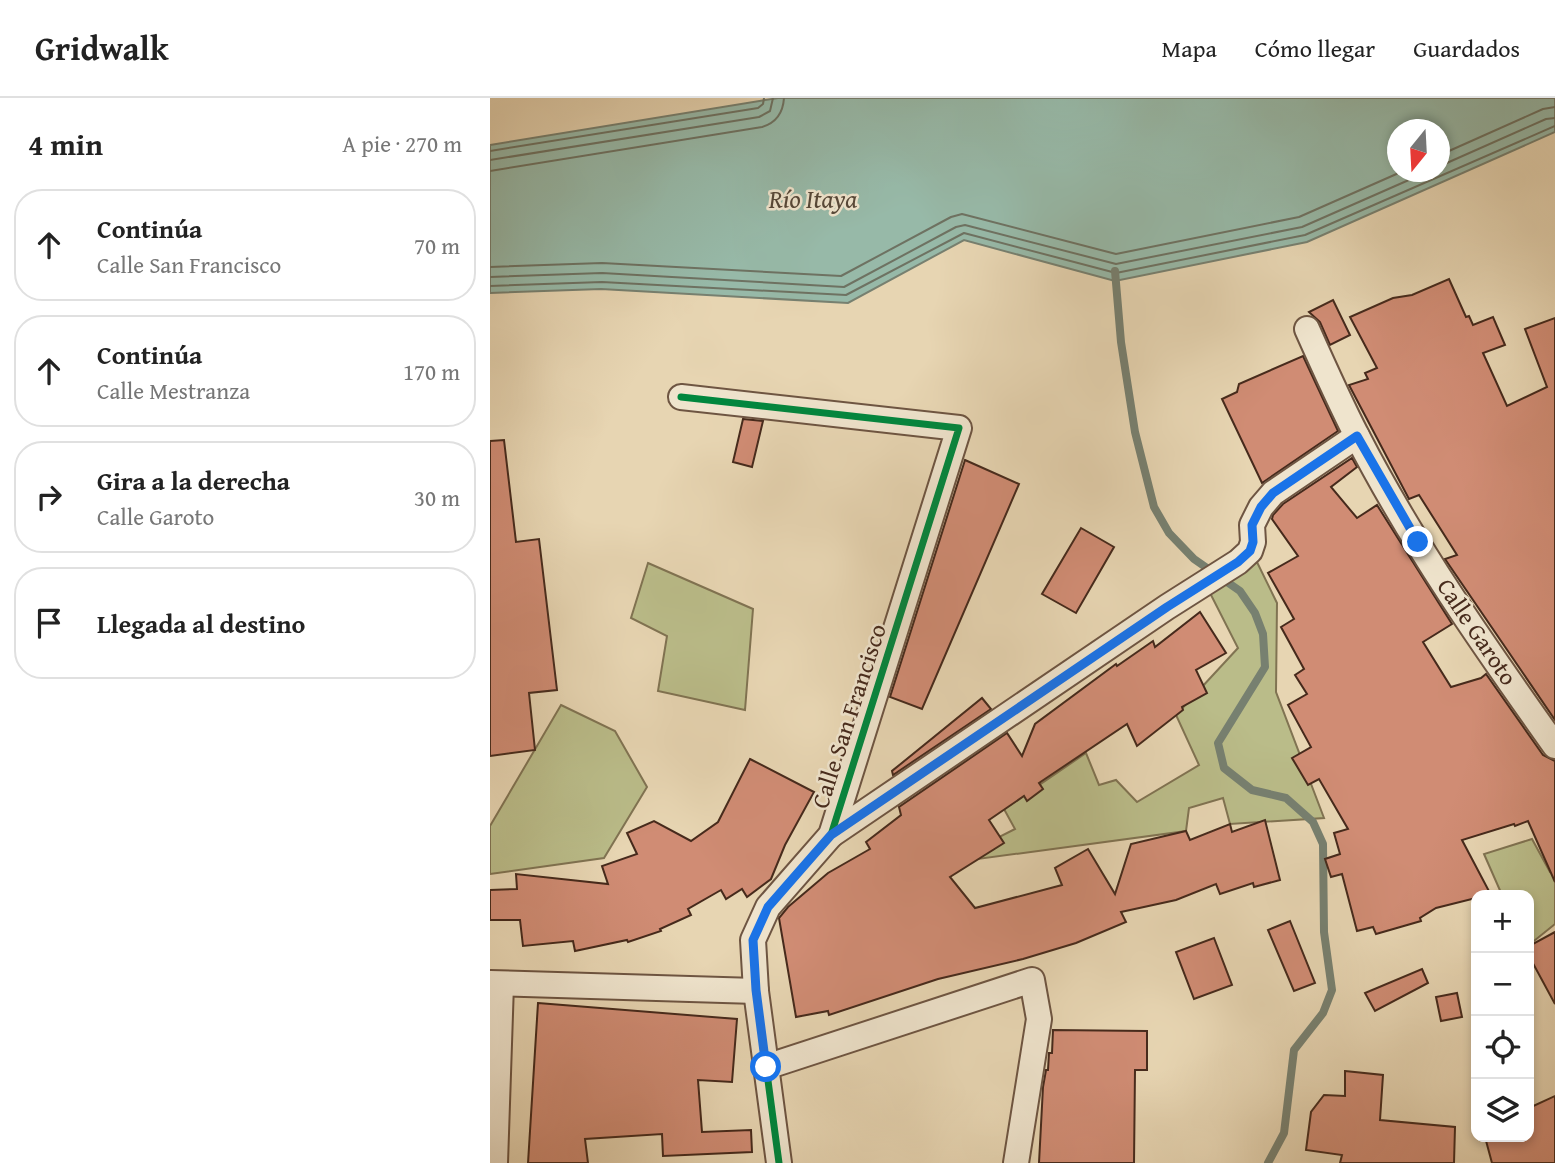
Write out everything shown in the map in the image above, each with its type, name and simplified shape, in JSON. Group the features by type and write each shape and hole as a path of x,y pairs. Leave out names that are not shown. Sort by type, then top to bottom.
{"street":[{"name":"Calle Garoto","path":"1307,329 1357,436 1401,516 1471,627 1555,746"},
{"name":"Calle San Francisco","path":"681,397 959,428 831,835 768,907 753,940 756,990 779,1163"},
{"path":"831,835 1167,607 1238,562 1250,551 1253,542 1252,525 1261,507 1273,493 1357,436"},
{"path":"766,1067 1031,980 1039,1019 1016,1163"},
{"path":"495,1163 496,983 756,990"}],"green space":[{"path":"1254,556 1277,603 1276,692 1324,818 1230,824 1223,798 1189,808 1186,831 978,859 999,837 1015,829 1004,809 1086,753 1099,785 1116,780 1137,802 1199,765 1176,715 1238,648 1209,591"},
{"path":"648,563 753,609 745,710 658,691 667,636 631,618"},
{"path":"561,705 615,731 647,787 604,858 490,874 490,826"},
{"path":"1532,839 1550,872 1555,870 1555,924 1534,941 1534,890 1500,890 1484,854"}],"water":[{"name":"Río Itaya","path":"778,98 1555,98 1555,132 1450,179 1450,119 1387,119 1387,182 1442,182 1307,242 1115,281 964,240 848,303 601,289 490,293 490,145"}],"building":[{"path":"1449,279 1466,317 1469,316 1473,325 1493,317 1505,345 1483,353 1507,406 1547,387 1525,329 1555,318 1555,720 1445,559 1457,555 1419,495 1409,499 1349,385 1368,379 1365,373 1377,368 1350,317 1393,298 1412,295"},
{"path":"1333,300 1350,335 1330,345 1320,322 1309,312"},
{"path":"1303,356 1338,431 1262,483 1222,399 1237,392 1239,384"},
{"path":"743,419 763,421 752,467 733,462"},
{"path":"504,440 516,542 539,539 557,690 529,693 535,750 490,756 490,441"},
{"path":"1352,458 1357,467 1331,487 1357,518 1377,505 1452,624 1423,642 1451,687 1486,674 1543,755 1555,761 1555,882 1528,821 1515,826 1514,824 1462,840 1488,890 1471,890 1471,899 1436,908 1420,918 1421,921 1376,934 1373,927 1357,931 1342,874 1331,877 1325,859 1340,854 1334,833 1348,829 1319,779 1308,785 1292,758 1311,747 1288,705 1307,694 1295,675 1304,669 1281,627 1294,619 1268,573 1298,556 1272,519 1283,504"},
{"path":"965,460 1019,484 922,709 890,697"},
{"path":"1081,528 1114,547 1076,613 1042,594"},
{"path":"1200,612 1226,653 1196,670 1207,693 1182,707 1183,710 1137,746 1127,724 1039,783 1043,789 1027,801 1024,796 989,820 1004,843 950,877 975,908 1062,885 1055,868 1088,849 1115,894 1131,844 1186,831 1190,840 1230,824 1232,832 1265,820 1280,880 1254,887 1253,883 1220,894 1216,884 1176,900 1121,912 1126,922 1076,943 1023,959 938,979 829,1015 828,1011 796,1017 779,918 788,907 828,873 870,849 866,842 901,815 899,807 1007,733 1022,756 1035,724 1116,664 1117,666 1153,641 1155,647"},
{"path":"982,698 991,709 893,775 892,771"},
{"path":"750,759 814,792 785,845 771,879 747,897 742,889 726,899 721,890 688,909 691,915 660,929 661,931 628,942 627,940 575,951 573,941 523,946 520,920 490,920 490,890 517,889 516,874 608,884 602,866 637,854 627,833 654,821 691,841 718,822"},
{"path":"1290,921 1315,983 1294,991 1268,930"},
{"path":"1555,932 1555,1004 1534,965 1534,943"},
{"path":"1214,938 1232,985 1194,999 1176,952"},
{"path":"1422,969 1428,983 1375,1011 1365,993"},
{"path":"1457,993 1462,1017 1441,1021 1436,997"},
{"path":"538,1003 737,1019 732,1082 698,1080 702,1132 751,1130 752,1152 663,1156 662,1134 585,1139 588,1163 528,1163"},
{"path":"1053,1030 1147,1031 1147,1070 1135,1070 1134,1163 1039,1163 1043,1087 1049,1053 1052,1053"},
{"path":"1345,1071 1383,1075 1380,1120 1455,1127 1454,1163 1340,1163 1342,1155 1306,1150 1311,1112 1324,1095 1345,1096"},
{"path":"1555,1096 1555,1163 1492,1163 1486,1142 1534,1142 1534,1106"}],"waterway":[{"path":"1115,271 1121,342 1135,432 1154,507 1169,533 1194,559 1240,591 1255,613 1263,634 1265,667 1218,743 1224,768 1252,790 1286,798 1313,822 1323,844 1324,932 1332,990 1323,1013 1294,1050 1284,1133 1268,1163"}],"cycle path":[{"path":"681,397 959,428 831,835 768,907 753,940 756,991 779,1163"},
{"path":"831,835 1167,607 1238,562 1250,551 1253,542 1252,525 1261,507 1273,493 1357,436"}],"route":[{"path":"766,1067 756,990 753,940 768,907 831,835 1167,607 1238,562 1250,551 1253,542 1252,525 1261,507 1273,493 1357,436 1418,542"}]}
